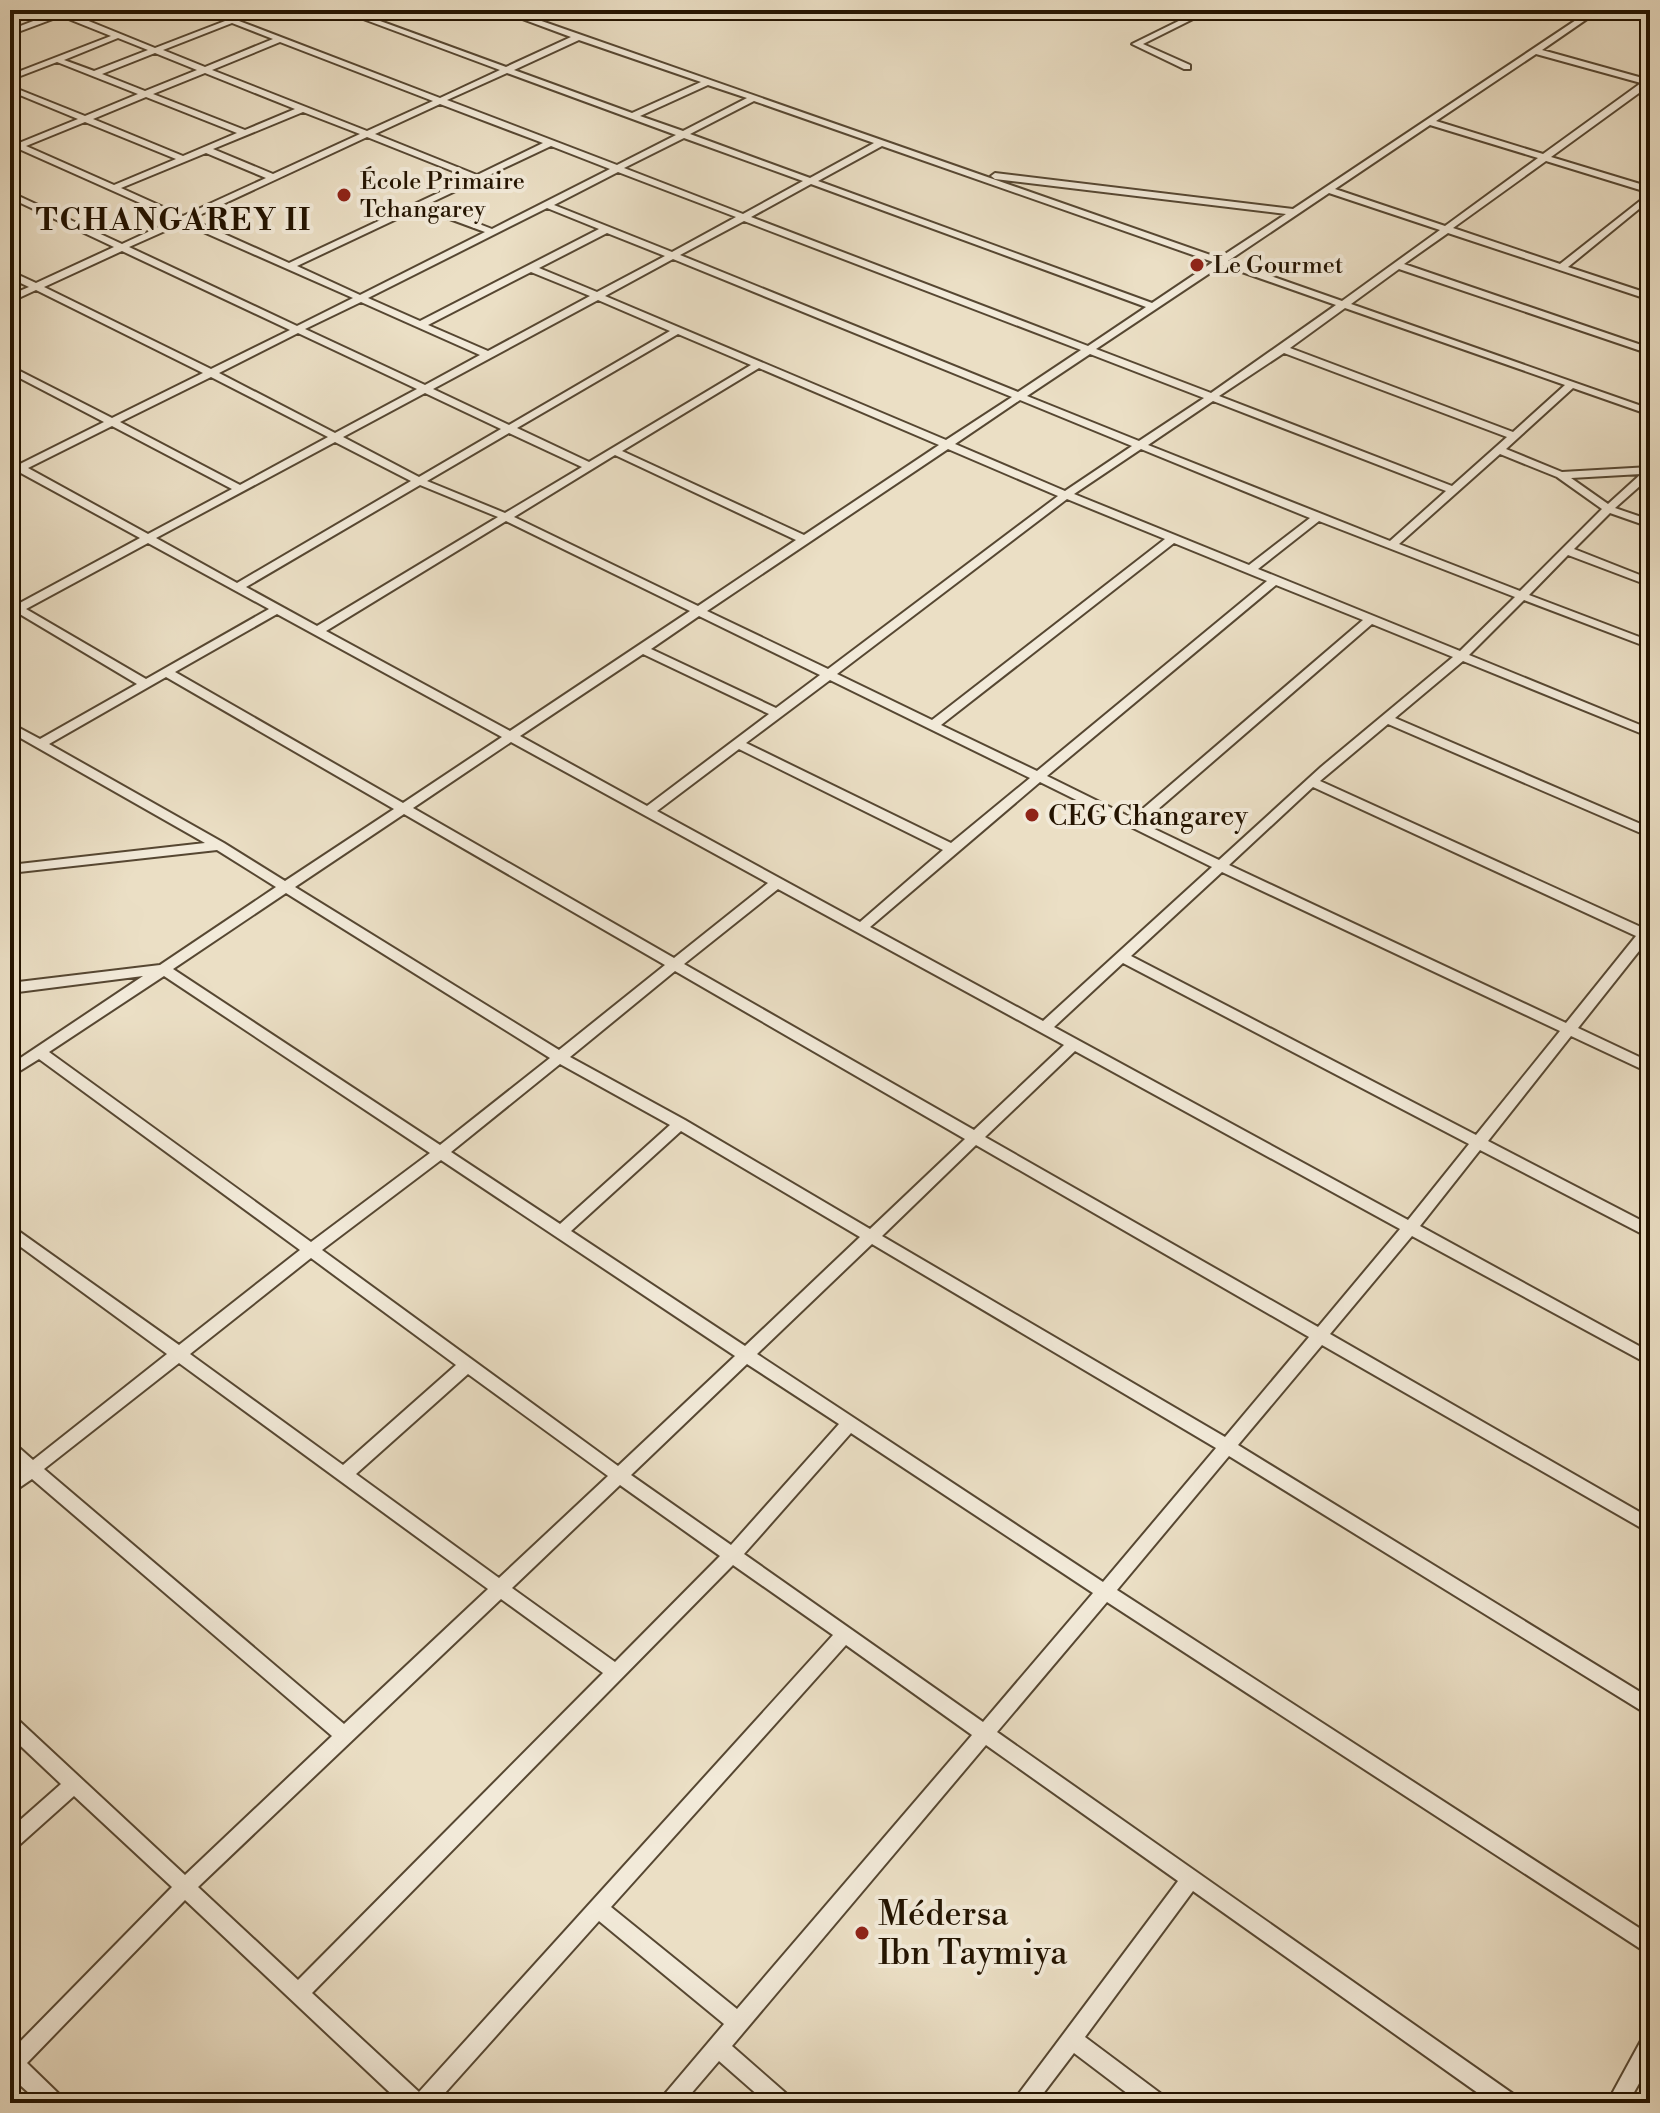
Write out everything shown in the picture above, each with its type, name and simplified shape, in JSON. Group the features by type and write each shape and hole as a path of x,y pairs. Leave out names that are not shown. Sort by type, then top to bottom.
{"street":[{"path":"204,10 1454,490"},
{"path":"95,74 259,10"},
{"path":"343,10 1154,307"},
{"path":"502,10 1650,412"},
{"path":"1187,67 1136,44 1207,10"},
{"path":"10,1072 1596,10"},
{"path":"10,33 57,12 478,178"},
{"path":"10,78 117,36"},
{"path":"10,299 578,37"},
{"path":"13,146 280,39"},
{"path":"1536,51 1649,82"},
{"path":"58,60 245,133"},
{"path":"633,116 708,82"},
{"path":"647,812 1066,495 1283,349 1649,82"},
{"path":"10,88 184,159"},
{"path":"13,468 113,423 754,98"},
{"path":"114,188 302,109"},
{"path":"1429,122 1650,193 1562,267"},
{"path":"290,266 551,143"},
{"path":"13,609 881,143"},
{"path":"13,146 488,355"},
{"path":"207,150 275,178"},
{"path":"967,173 1295,212"},
{"path":"1636,186 1650,175"},
{"path":"1329,190 1650,297"},
{"path":"10,195 589,466"},
{"path":"421,205 493,232"},
{"path":"547,205 1318,517 1650,645"},
{"path":"420,325 605,230"},
{"path":"1397,265 1650,351"},
{"path":"531,268 1066,495 1650,733"},
{"path":"10,274 212,373 419,481 504,516 1221,866 1650,1068"},
{"path":"236,588 678,330"},
{"path":"1283,349 1515,436"},
{"path":"317,631 759,364"},
{"path":"10,369 240,489"},
{"path":"1391,546 1571,385"},
{"path":"1499,450 1561,475 1608,509 1650,524"},
{"path":"614,451 805,540"},
{"path":"13,468 1650,1359"},
{"path":"1561,475 1650,470"},
{"path":"1044,1028 1312,782 1463,655 1650,470"},
{"path":"1251,569 1318,517"},
{"path":"933,725 1174,538"},
{"path":"1568,551 1650,583"},
{"path":"861,928 1276,579"},
{"path":"13,609 146,684"},
{"path":"41,744 277,609"},
{"path":"1134,823 1372,618"},
{"path":"642,649 776,713"},
{"path":"166,672 1650,1526"},
{"path":"1387,719 1650,833"},
{"path":"10,727 219,846 559,1057 680,1124 1227,1446 1650,1708"},
{"path":"737,743 952,849"},
{"path":"670,2103 1410,1228 1567,1028 1648,933 1312,782"},
{"path":"10,869 219,846"},
{"path":"10,1487 311,1250 440,1153 778,882"},
{"path":"1122,957 1650,1232"},
{"path":"10,988 163,969 1105,1592 1650,1946"},
{"path":"54,2103 12,2064 185,1887 1074,1044"},
{"path":"39,1052 619,1475 1509,2103"},
{"path":"561,1232 680,1124"},
{"path":"10,1231 615,1672"},
{"path":"344,1474 467,1365"},
{"path":"299,1993 732,1555 850,1423"},
{"path":"10,1450 344,1735"},
{"path":"10,1724 419,2103 845,1634"},
{"path":"10,1841 74,1784"},
{"path":"1024,2103 1192,1878"},
{"path":"598,1908 738,2023"},
{"path":"1072,2039 1157,2103"},
{"path":"1617,2103 1650,2044"},
{"path":"718,2047 782,2103"}],"place":[{"name":"École Primaire Tchangarey","path":"344,195"},
{"name":"Le Gourmet","path":"1197,265"},
{"name":"CEG Changarey","path":"1032,815"},
{"name":"Médersa Ibn Taymiya","path":"862,1933"}],"district":[{"name":"TCHANGAREY II","path":"174,220"}]}
